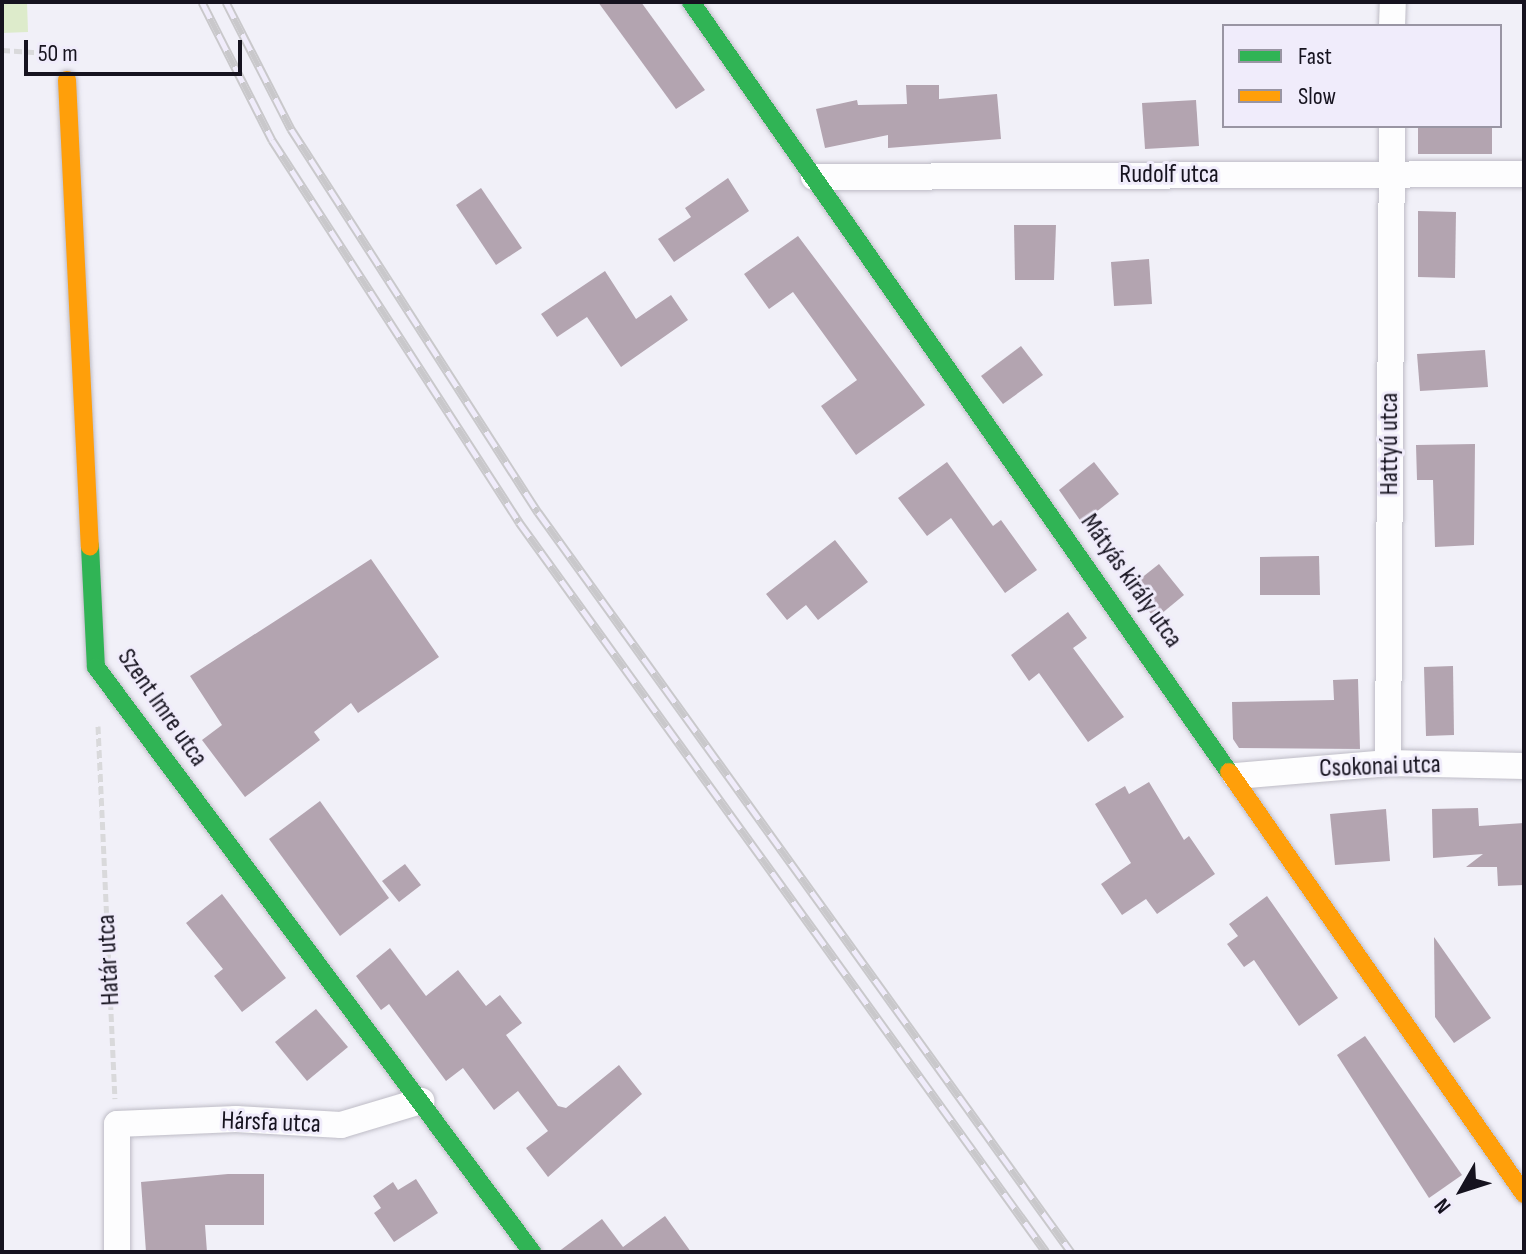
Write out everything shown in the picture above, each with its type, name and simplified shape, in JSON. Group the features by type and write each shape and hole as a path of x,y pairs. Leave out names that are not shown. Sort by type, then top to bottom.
{"street":[{"name":"Mátyás király utca","path":"691,2 1236,776 1524,1194"},
{"path":"1392,24 1393,2"},
{"name":"Szent Imre utca","path":"67,80 96,667 532,1252"},
{"name":"Hattyú utca","path":"1388,763 1392,128"},
{"name":"Rudolf utca","path":"814,177 1524,174"},
{"name":"Csokonai utca","path":"1236,776 1388,763 1524,766"},
{"name":"Hársfa utca","path":"117,1124 236,1119 341,1125 421,1101"},
{"path":"117,1124 117,1252"}],"path":[{"path":"2,50 47,51 67,80"},
{"name":"Határ utca","path":"98,714 117,1124"}],"green space":[{"path":"2,2 27,2 28,32 2,33"}],"building":[{"path":"598,2 641,2 705,90 676,109"},
{"path":"906,85 939,85 939,99 997,94 1001,139 888,148 888,135 825,148 816,109 857,100 858,105 907,104"},
{"path":"1196,100 1199,146 1145,149 1142,103"},
{"path":"1418,128 1492,128 1492,154 1418,154"},
{"path":"728,178 749,211 674,262 658,239 691,217 685,208"},
{"path":"481,188 522,248 496,265 456,205"},
{"path":"1418,211 1456,212 1455,278 1418,277"},
{"path":"1014,225 1056,225 1054,280 1015,280"},
{"path":"798,236 925,405 856,455 821,406 857,380 793,292 769,309 744,274"},
{"path":"1149,259 1152,304 1114,306 1111,262"},
{"path":"605,271 636,319 671,295 688,320 621,367 587,317 557,337 541,314"},
{"path":"1021,346 1043,375 1003,404 981,376"},
{"path":"1485,350 1488,387 1420,391 1417,354"},
{"path":"1475,444 1474,545 1435,547 1433,480 1417,480 1416,445"},
{"path":"947,462 993,526 1001,520 1037,570 1005,593 951,518 927,536 898,498"},
{"path":"1094,462 1119,494 1082,523 1059,490"},
{"path":"835,540 868,582 818,620 806,605 787,620 766,594"},
{"path":"1319,556 1320,595 1260,595 1260,557"},
{"path":"371,559 439,657 358,713 351,703 314,732 320,740 245,797 202,740 222,725 190,676"},
{"path":"1159,564 1184,595 1155,619 1130,587"},
{"path":"1068,612 1087,638 1073,648 1124,717 1088,742 1039,673 1029,681 1011,655"},
{"path":"1453,666 1454,735 1426,736 1424,667"},
{"path":"1358,679 1360,749 1239,748 1233,739 1232,702 1334,700 1333,680"},
{"path":"1149,782 1184,840 1189,836 1215,874 1157,914 1146,899 1122,915 1101,884 1131,863 1095,804 1125,786 1129,794"},
{"path":"320,801 389,898 340,936 269,839"},
{"path":"1478,808 1479,826 1524,823 1524,885 1498,886 1497,867 1466,867 1483,854 1433,858 1432,809"},
{"path":"1386,809 1390,861 1335,865 1330,814"},
{"path":"405,864 421,885 399,902 382,881"},
{"path":"222,894 286,978 242,1012 214,976 223,969 186,923"},
{"path":"1267,896 1338,998 1299,1026 1254,960 1244,967 1227,944 1238,936 1229,924"},
{"path":"1434,937 1491,1018 1454,1043 1435,1017"},
{"path":"390,948 426,996 458,970 486,1006 500,995 522,1023 506,1035 558,1106 566,1108 619,1065 642,1094 548,1177 526,1148 548,1131 518,1091 494,1110 463,1068 446,1081 389,1004 381,1010 356,976"},
{"path":"316,1009 348,1047 307,1081 275,1042"},
{"path":"1365,1036 1462,1175 1429,1198 1337,1055"},
{"path":"264,1174 264,1225 205,1225 207,1252 146,1252 141,1182"},
{"path":"416,1179 438,1213 394,1242 374,1213 381,1208 373,1196 393,1182 398,1190"},
{"path":"665,1216 691,1252 558,1252 602,1219 623,1247"}],"railway":[{"path":"202,2 272,140 519,522 1046,1252"},
{"path":"226,2 291,129 538,512 1071,1252"}],"traffic: fast":[{"path":"691,2 1229,772"},
{"path":"90,546 96,667 532,1252"}],"traffic: slow":[{"path":"67,80 90,546"},
{"path":"1229,772 1524,1194"}]}
